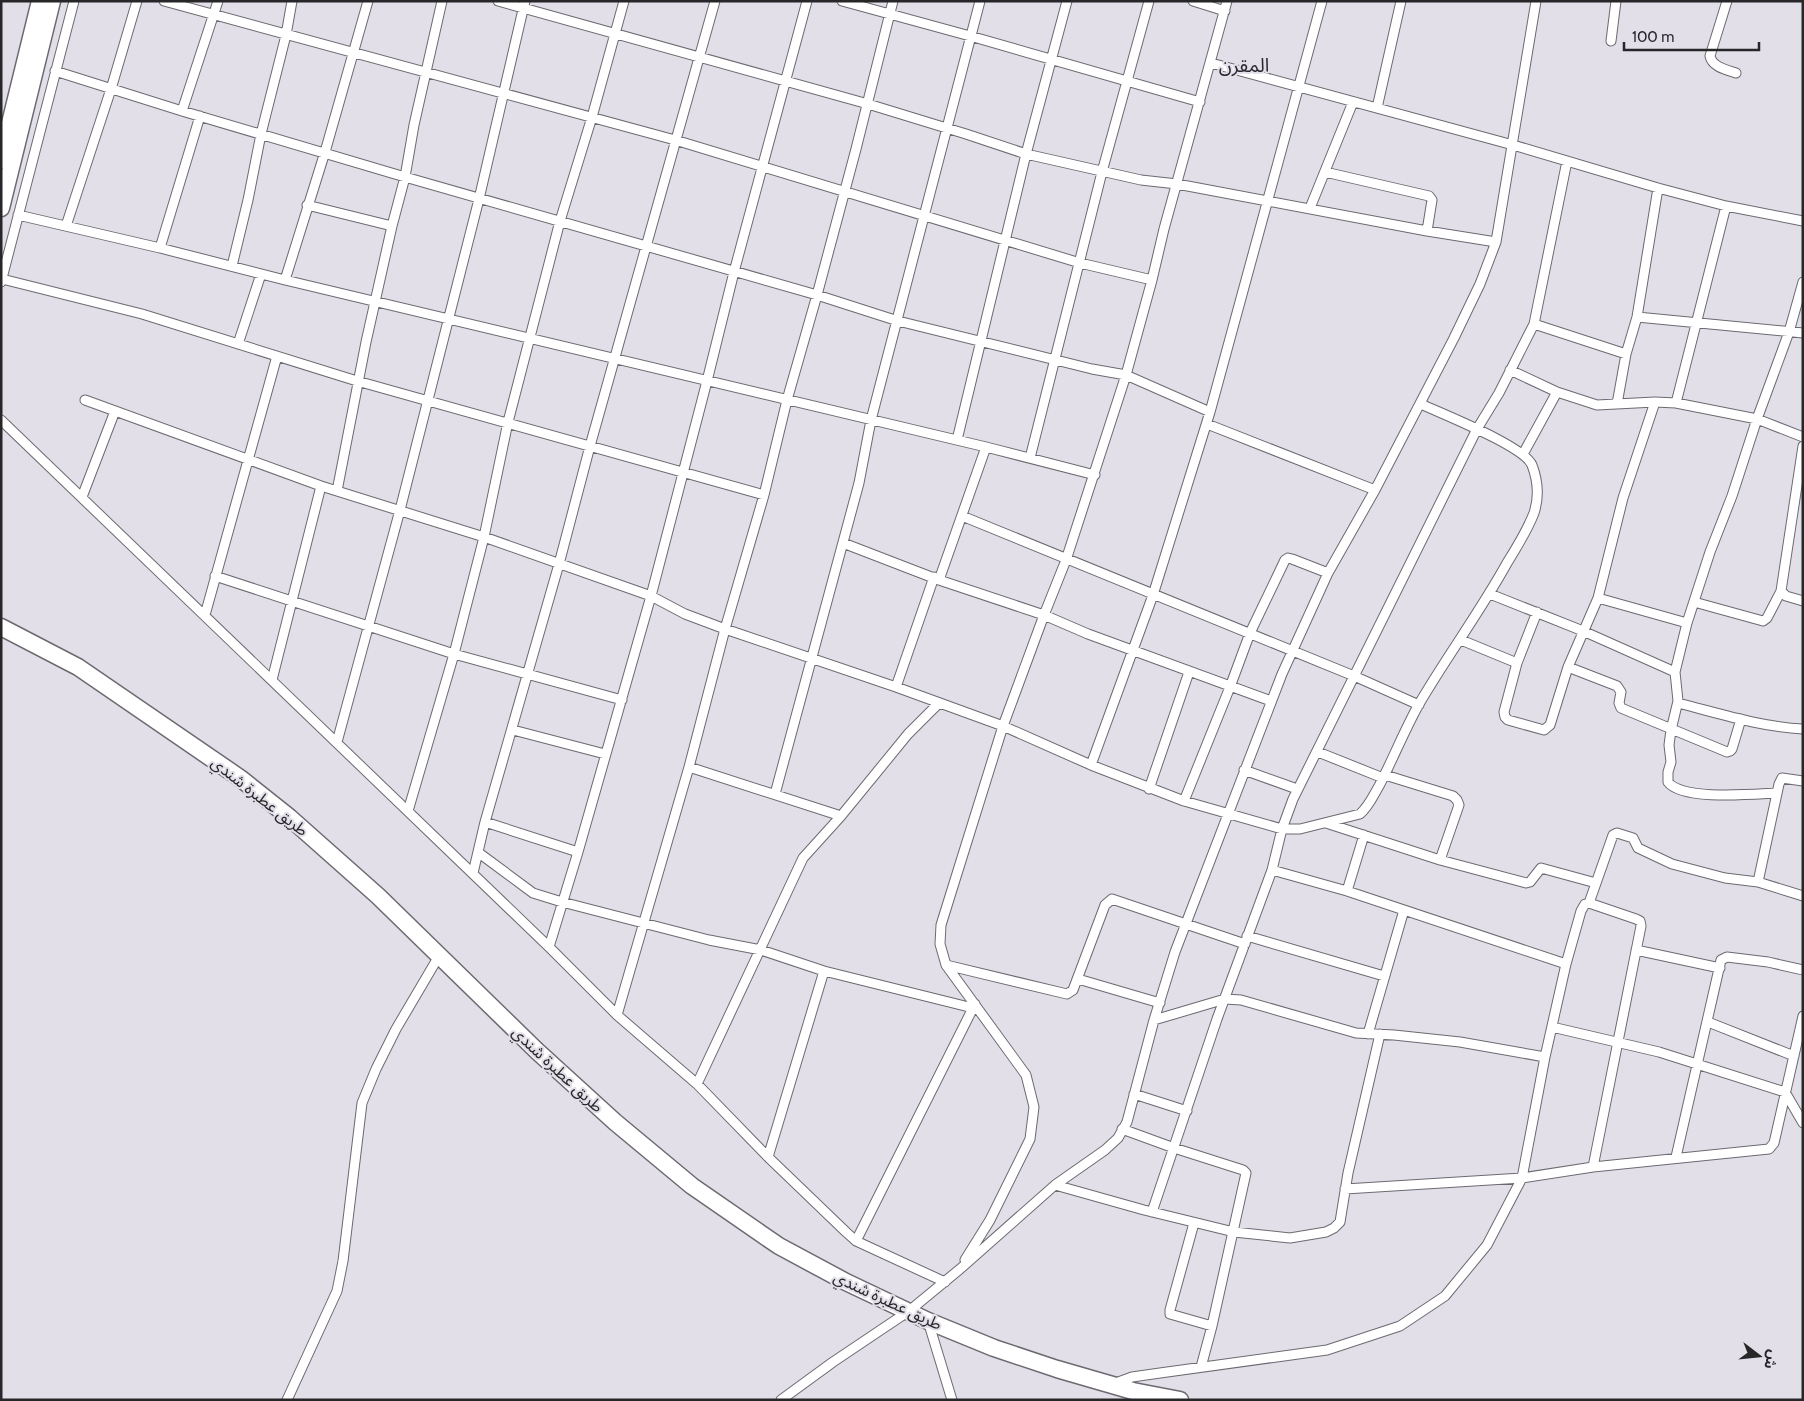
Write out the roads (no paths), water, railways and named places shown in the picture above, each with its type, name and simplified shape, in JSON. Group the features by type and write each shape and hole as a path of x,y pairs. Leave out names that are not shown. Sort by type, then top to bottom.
{"highway":[{"path":"1,160 40,1"},
{"path":"1,208 52,1"},
{"name":"طريق عطبرة شندي","path":"2,627 78,666 240,778 289,816 378,896 537,1051 615,1122 692,1186 779,1246 846,1282 994,1348 1057,1370 1180,1400"}],"street":[{"path":"74,1 2,280 142,314 358,381 764,496"},
{"path":"66,226 111,89 137,1"},
{"path":"164,1 675,140 1080,263 1152,280"},
{"path":"182,111 218,1"},
{"path":"232,266 248,200 260,134 286,35 292,1"},
{"path":"285,280 354,54 368,1"},
{"path":"336,491 358,381 392,226 405,177 442,1"},
{"path":"498,1 524,5 616,34 868,104 1026,154 1140,180 1177,184 1427,231 1496,242"},
{"path":"408,811 454,654 484,537 508,422 560,221 592,117 624,1"},
{"path":"473,873 485,822 513,730 614,358 715,1"},
{"path":"549,946 578,852 651,596 708,381 734,272 807,1"},
{"path":"842,1 1200,102"},
{"path":"617,1016 689,767 725,628 764,496 787,400 817,296 893,1"},
{"path":"775,794 860,483 871,420 980,1"},
{"path":"957,440 1026,154 1067,1"},
{"path":"1030,458 1102,172 1149,1"},
{"path":"960,1269 990,1220 1030,1139 1034,1108 1026,1075 946,965 940,944 941,925 1003,726 1066,560 1095,475 1126,375 1152,280 1226,6 1193,1"},
{"path":"1091,765 1152,595 1207,424 1322,1"},
{"path":"1377,108 1401,1"},
{"path":"781,1400 909,1311 945,1282 1055,1185 1105,1150 1118,1138 1127,1122 1154,1020 1175,952 1271,701 1328,573 1421,404 1480,284 1496,242 1536,1"},
{"path":"1611,41 1616,1"},
{"path":"1727,1 1710,56 1714,64 1736,73"},
{"path":"336,742 400,510 504,94 524,5"},
{"path":"1211,63 1568,160 1658,188 1726,206 1803,221"},
{"path":"56,72 478,199 560,221 898,321 1054,360 1126,375 1210,412"},
{"path":"1310,208 1353,102"},
{"path":"160,248 200,116"},
{"path":"1152,1212 1225,999 1272,870 1282,829 1297,789 1318,752 1477,429 1534,324 1568,160"},
{"path":"1325,172 1429,196 1432,204 1427,231"},
{"path":"1617,404 1626,354 1637,317 1658,188"},
{"path":"307,205 392,226"},
{"path":"1676,403 1726,206"},
{"path":"18,215 986,447 1095,475"},
{"path":"238,344 261,274"},
{"path":"1777,793 1714,795 1692,793 1671,786 1667,778 1671,762 1670,730 1678,703 1675,672 1687,623 1710,552 1732,496 1756,419 1789,332 1803,282"},
{"path":"1637,317 1803,333"},
{"path":"1534,324 1626,354"},
{"path":"205,615 277,356"},
{"path":"1510,370 1557,392 1598,405 1654,402 1676,403 1756,419 1803,437"},
{"path":"1523,454 1557,392"},
{"path":"85,400 321,486 484,537 651,596 685,614 1003,726 1091,765 1184,801 1282,829 1300,830 1360,814 1367,808 1419,705 1490,594 1526,531 1534,511 1538,490 1536,478 1531,463 1523,454 1477,429 1421,404"},
{"path":"1537,612 1517,663 1504,712 1508,720 1544,730 1548,729 1550,725 1568,667 1598,598 1623,498 1654,402"},
{"path":"82,497 115,411"},
{"path":"1,420 549,946 617,1016 697,1084 768,1157 856,1241 945,1282"},
{"path":"1207,424 1375,490"},
{"path":"1694,602 1763,621 1767,618 1781,591 1803,446"},
{"path":"896,687 936,578 962,516 986,447"},
{"path":"272,680 321,486"},
{"path":"962,516 1354,676 1419,705"},
{"path":"843,543 936,578 1044,615 1088,634 1271,701"},
{"path":"1184,801 1250,633 1284,560 1292,559 1328,573"},
{"path":"215,576 454,654 622,700"},
{"path":"1781,591 1786,596 1803,601"},
{"path":"1490,594 1583,631 1675,672"},
{"path":"1598,598 1687,623"},
{"path":"1460,640 1517,663"},
{"path":"1568,667 1618,686 1621,692 1619,703 1621,708 1670,730 1730,752 1741,719"},
{"path":"1149,788 1189,672"},
{"path":"697,1084 803,858 841,816 908,734 940,703"},
{"path":"1678,703 1741,719 1803,729"},
{"path":"513,730 605,754"},
{"path":"1318,752 1384,777 1453,796 1457,800 1458,805 1440,860"},
{"path":"689,767 841,816"},
{"path":"1244,770 1297,789"},
{"path":"1758,882 1782,778 1803,781"},
{"path":"485,822 578,852"},
{"path":"1325,823 1440,860 1526,883 1530,882 1540,868 1596,883"},
{"path":"1589,904 1613,835 1617,833 1633,838 1638,848 1672,864 1725,878 1758,882 1803,896"},
{"path":"1347,891 1364,835"},
{"path":"478,853 533,892 562,902 709,940 761,950 824,971 974,1005"},
{"path":"1272,870 1347,891 1566,964"},
{"path":"946,965 1068,994 1073,990 1078,979 1106,904 1112,899 1246,940 1384,976"},
{"path":"1112,1384 1132,1377 1328,1350 1400,1326 1445,1296 1487,1245 1522,1178 1545,1058 1566,964 1581,911 1585,904 1640,921 1641,926 1593,1167"},
{"path":"1368,1034 1404,910"},
{"path":"1636,950 1720,968"},
{"path":"287,1400 337,1291 343,1261 362,1103 376,1068 396,1029 439,956"},
{"path":"1676,1158 1721,960 1727,957 1768,962 1803,970"},
{"path":"768,1157 824,971"},
{"path":"1078,979 1160,1003"},
{"path":"1154,1020 1225,999 1251,1002 1348,1031 1460,1042 1545,1058"},
{"path":"856,1241 974,1005"},
{"path":"1345,1189 1522,1178 1593,1167 1769,1149 1774,1143 1803,1016"},
{"path":"1708,1022 1794,1056"},
{"path":"1552,1027 1618,1041 1697,1063 1785,1092 1803,1124"},
{"path":"1055,1185 1234,1232 1290,1238 1326,1232 1340,1222 1345,1189 1380,1034"},
{"path":"1134,1094 1186,1111"},
{"path":"1122,1130 1243,1170 1246,1173 1212,1326 1200,1367"},
{"path":"1194,1223 1170,1314 1212,1326"},
{"path":"928,1320 952,1400"}],"district":[{"name":"المقرن","path":"1244,65"}]}
